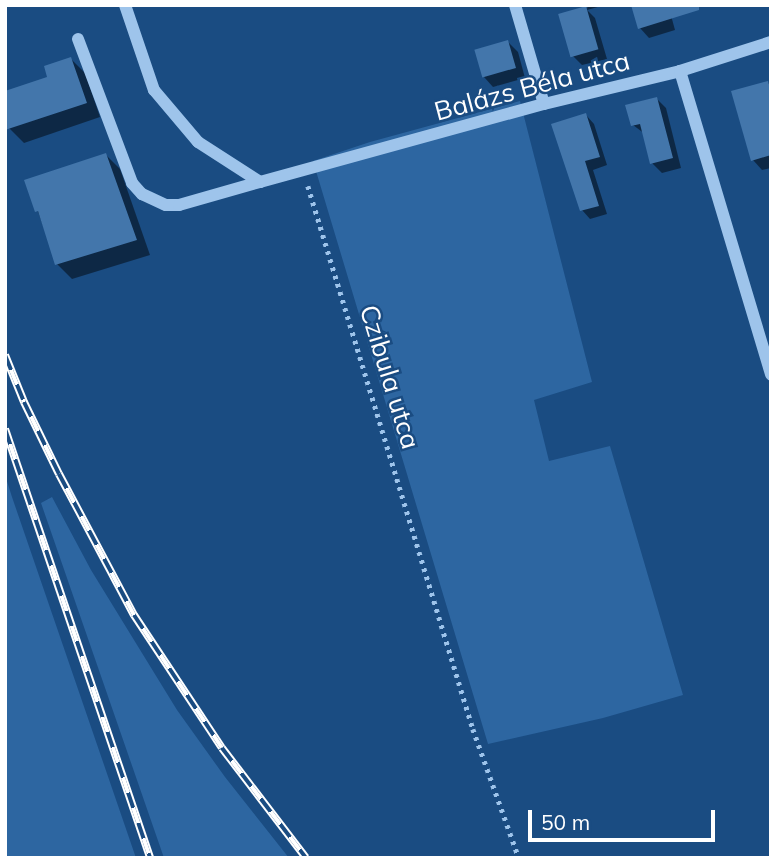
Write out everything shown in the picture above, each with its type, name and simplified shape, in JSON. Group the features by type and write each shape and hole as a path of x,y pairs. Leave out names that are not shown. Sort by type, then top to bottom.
{"street":[{"path":"125,5 154,90 198,142 260,182"},
{"path":"516,5 544,104"},
{"path":"78,38 132,183 142,194 166,205 179,205 304,172"},
{"name":"Balázs Béla utca","path":"304,172 544,104 680,71 771,43"},
{"path":"680,71 771,375"}],"path":[{"name":"Czibula utca","path":"304,172 473,729 519,858"}],"shaded area":[{"path":"520,101 592,382 534,400 549,461 610,446 683,695 603,718 488,744 313,161 370,142"},
{"path":"5,475 12,497 136,858 5,858"},
{"path":"52,497 91,570 177,710 225,777 289,858 164,858 41,503"}],"building":[{"path":"631,5 699,5 699,10 638,29"},
{"path":"586,6 598,49 571,57 558,14"},
{"path":"508,40 516,68 482,78 474,50"},
{"path":"71,57 87,103 5,130 5,91 47,77 44,66"},
{"path":"768,81 771,91 771,155 751,161 731,91"},
{"path":"657,97 673,158 650,164 640,124 631,126 625,105"},
{"path":"586,113 600,157 585,161 599,206 580,211 551,124"},
{"path":"106,153 137,240 55,265 38,211 35,212 24,180"}],"railway":[{"path":"5,355 24,402 59,474 134,615 222,748 306,858"},
{"path":"5,429 150,858"}]}
